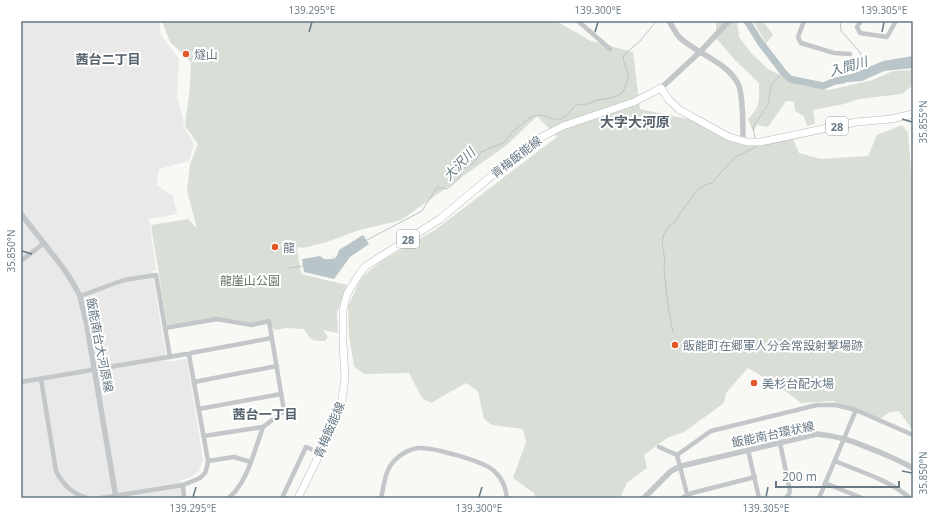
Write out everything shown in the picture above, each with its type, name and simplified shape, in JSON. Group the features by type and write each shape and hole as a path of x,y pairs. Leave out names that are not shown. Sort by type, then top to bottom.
{"main road":[{"name":"28","path":"661,88 669,100 680,110 729,137 747,142 761,142 856,122 891,119 913,114"},
{"name":"青梅飯能線","path":"298,498 335,423 340,409 345,377 342,319 345,301 352,284 366,266 440,219 532,142 563,126 634,102 661,88"}],"street":[{"path":"578,21 610,49"},
{"path":"669,21 679,36 723,67 735,79 741,94 747,142"},
{"path":"661,88 701,52 729,21"},
{"path":"804,21 798,37 801,43 834,52 850,54"},
{"path":"860,21 856,27 860,33 887,37 896,21"},
{"name":"飯能南台大河原線","path":"21,214 73,283 80,296 87,326 116,497"},
{"path":"21,261 44,243"},
{"path":"80,296 124,280 156,275 170,357"},
{"path":"165,328 217,319 252,324 269,321 284,411 264,427 204,436"},
{"path":"21,382 186,354 189,355 191,352 272,338"},
{"path":"101,498 116,497 183,485 200,478 205,473 208,461 189,355"},
{"path":"194,382 277,366"},
{"path":"41,379 56,471 67,488 88,498"},
{"path":"199,409 281,394"},
{"path":"677,455 711,431 796,409 824,404 836,405 856,410 913,435"},
{"path":"819,498 856,410"},
{"path":"229,498 246,476 264,427"},
{"name":"飯能南台環状線","path":"644,498 671,471 681,466 817,434 834,435 845,438 913,468"},
{"path":"780,443 790,491 790,494 786,498"},
{"path":"282,498 306,447 320,453"},
{"path":"659,447 677,455 688,494"},
{"path":"381,498 387,474 394,460 409,451 419,448 478,461 488,466 495,471 502,481 506,491 506,498"},
{"path":"748,450 759,498"},
{"path":"208,461 234,456 251,462"},
{"path":"835,461 882,480 900,489 910,498"},
{"path":"682,498 688,494 754,477"},
{"path":"825,483 862,498"},
{"path":"183,485 184,498"},
{"path":"233,494 237,498"}],"shaded area":[{"path":"21,21 160,21 160,34 179,59 177,95 185,129 194,144 189,161 159,169 156,185 173,196 177,214 149,219 156,270 152,271 167,362 187,359 203,460 199,471 191,477 180,481 182,498 21,498"},
{"name":"入間川","path":"913,56 913,68 884,71 862,81 836,83 834,78 855,73 883,61"},
{"path":"363,235 369,244 350,257 334,279 304,272 302,259 320,256 324,259 334,259 339,250"}],"green space":[{"name":"龍崖山公園","path":"162,21 556,21 591,41 633,52 640,109 697,121 729,141 752,146 793,139 799,153 821,159 868,156 877,135 902,125 908,133 913,193 913,431 899,411 890,412 880,419 833,401 801,403 776,384 748,368 726,393 724,403 684,432 667,438 644,455 647,468 627,483 620,498 535,498 534,493 513,478 526,442 523,429 492,425 484,419 478,391 466,383 431,403 422,398 409,373 364,374 354,366 349,336 348,306 362,277 383,260 435,230 557,137 537,116 507,145 401,220 356,231 330,241 303,248 297,247 301,274 347,285 337,313 338,333 323,330 328,337 325,341 312,340 304,329 287,328 275,330 271,326 270,320 251,323 235,320 167,325 151,225 188,219 197,228 187,191 190,164 198,144 185,126 190,86 191,62 170,42"},
{"path":"716,21 737,21 739,37 752,54 768,69 800,85 829,90 873,80 893,71 913,70 913,85 902,94 859,99 844,104 813,110 815,124 807,126 804,116 795,111 794,102 786,101 768,127 757,125 753,131 748,119 757,107 759,99 759,83 735,60 716,38"},
{"path":"753,21 763,21 773,35 766,43"}],"waterway":[{"name":"大沢川","path":"367,240 422,211 437,187 447,189 459,179 463,169 474,163 481,152 505,142 512,132 531,117 542,115 553,119 561,119 566,116 576,105 611,98 623,92 629,77 623,59 624,55 640,41 655,21"},
{"name":"入間川","path":"747,21 760,42 790,79 823,86 835,81 843,80"},
{"path":"840,21 841,31 859,51 868,67"},
{"path":"755,138 753,127 768,105 771,85 783,72"},
{"path":"673,332 664,271 665,262 662,241 664,234 669,226 671,226 676,220 696,191 705,185 712,183 735,157 756,147 756,145"},
{"path":"289,268 303,266"}],"place":[{"name":"燧山","path":"186,54"},
{"name":"龍","path":"275,247"},
{"name":"飯能町在郷軍人分会常設射撃場跡","path":"675,345"},
{"name":"美杉台配水場","path":"754,383"}],"district":[{"name":"茜台二丁目","path":"108,59"},
{"name":"大字大河原","path":"635,121"},
{"name":"茜台一丁目","path":"265,414"}]}
